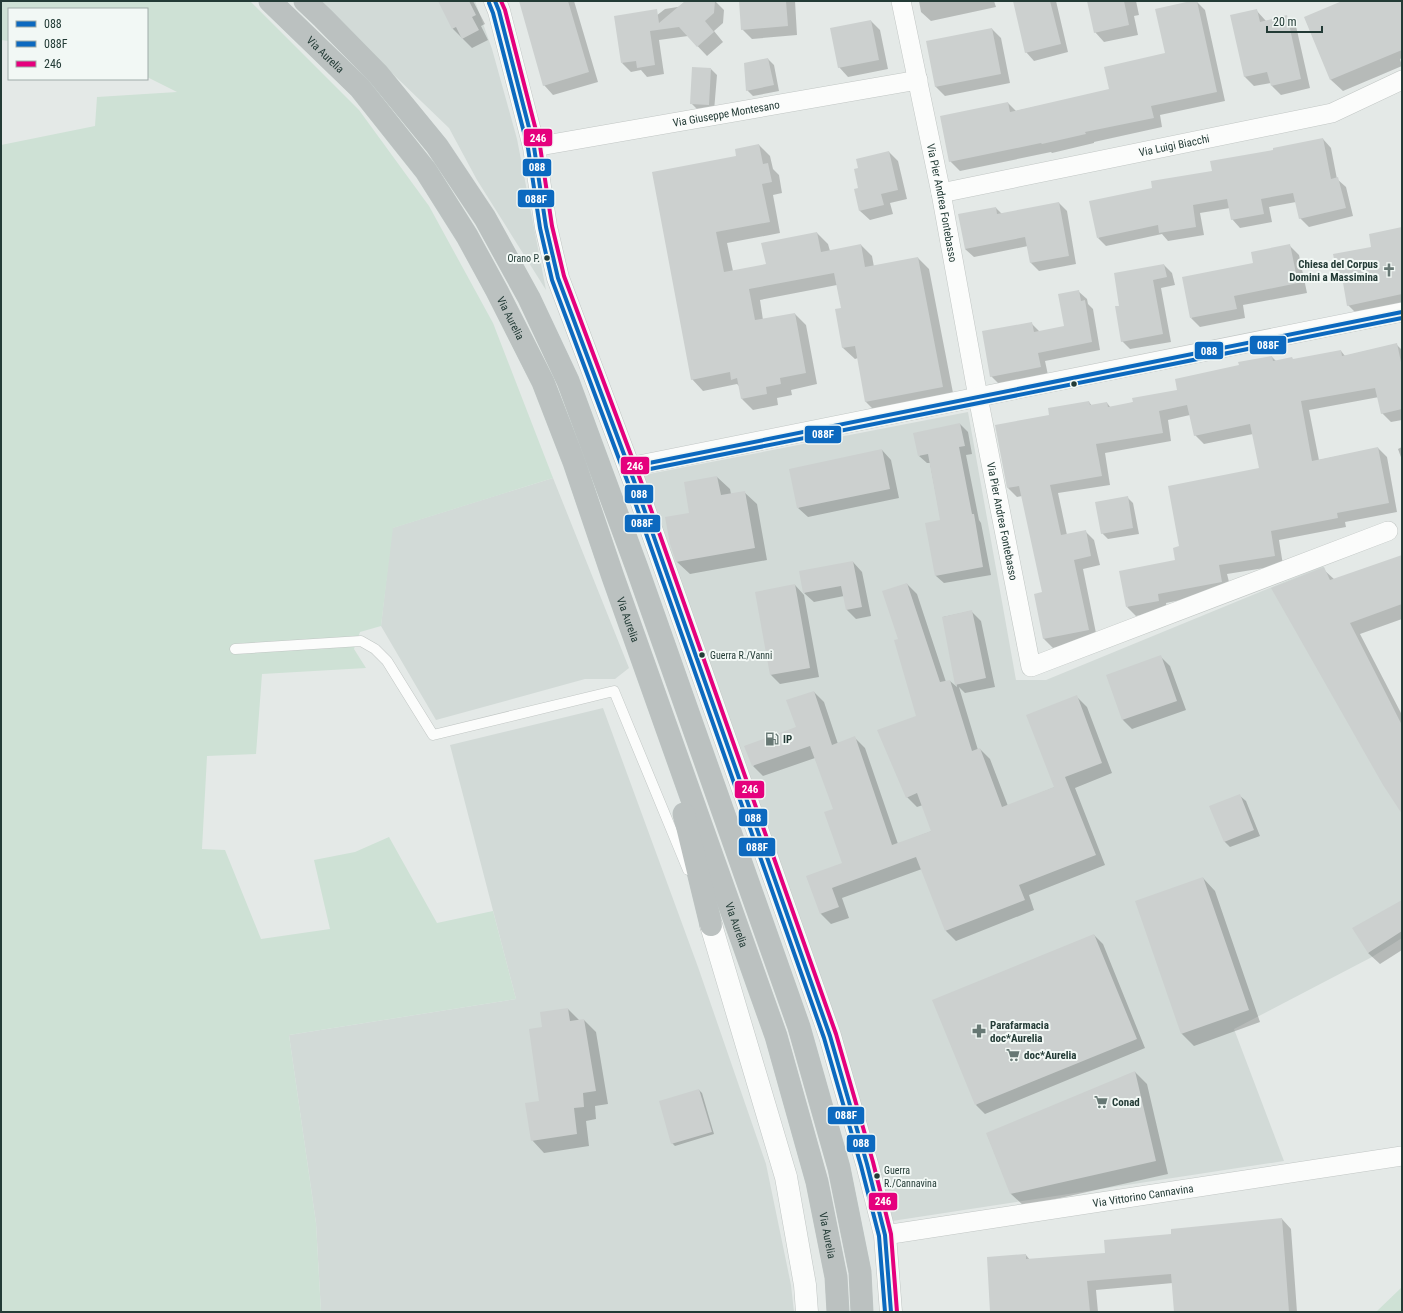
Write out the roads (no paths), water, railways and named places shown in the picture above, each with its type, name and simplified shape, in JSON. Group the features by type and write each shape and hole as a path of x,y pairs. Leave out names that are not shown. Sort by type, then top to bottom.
{"highway":[{"name":"Via Aurelia","path":"270,1 360,88 426,171 467,236 497,291 543,382 574,462 613,577 669,732 670,740 776,1036 817,1182 836,1278 838,1312"},
{"path":"305,1 378,74 437,146 488,225 529,298 568,381 637,568 799,1027 839,1168 860,1272 862,1312"},
{"path":"670,740 677,788 711,925"}],"street":[{"path":"495,1 499,11 534,148 546,227 558,278 629,467 830,1036 885,1235 891,1312"},
{"name":"Via Pier Andrea Fontebasso","path":"901,1 941,193 978,397 1032,667 1388,531"},
{"name":"Via Giuseppe Montesano","path":"534,148 918,80"},
{"name":"Via Luigi Biacchi","path":"941,193 1332,113 1402,80"},
{"path":"629,467 1402,312"},
{"path":"711,925 786,1177 805,1285 807,1312"},
{"name":"Via Vittorino Cannavina","path":"885,1235 1402,1156"}],"lane":[{"path":"236,649 361,641 375,649 387,661 433,735 614,692 711,925"}],"place":[{"name":"Orano P.","path":"547,258"},
{"name":"Chiesa del Corpus Domini a Massimina","path":"1389,270"},
{"name":"Guerra R./Vanni","path":"702,655"},
{"name":"IP","path":"772,739"},
{"name":"Parafarmacia doc*Aurelia","path":"979,1031"},
{"name":"doc*Aurelia","path":"1013,1055"},
{"name":"Conad","path":"1101,1102"},
{"name":"Guerra R./Cannavina","path":"877,1176"}]}
